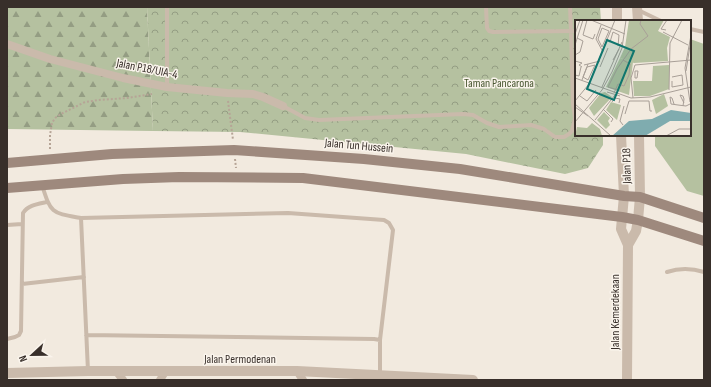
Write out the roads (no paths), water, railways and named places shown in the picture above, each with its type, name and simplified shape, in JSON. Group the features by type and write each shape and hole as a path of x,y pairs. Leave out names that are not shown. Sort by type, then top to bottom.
{"main road":[{"name":"Jalan Tun Hussein","path":"7,163 50,158 112,154 234,150 364,159 460,169 624,196 640,197 704,218"},
{"path":"7,188 123,179 179,177 303,178 622,217 638,220 704,241"}],"street":[{"path":"617,7 617,20"},
{"path":"637,8 638,20"},
{"name":"Jalan P18/UIA-4","path":"7,44 50,59 123,78 167,87 253,94 283,106"},
{"name":"Jalan P18","path":"622,136 624,196 622,217"},
{"name":"Jalan P18","path":"638,220 640,197 639,136"},
{"name":"Jalan Kemerdekaan","path":"622,217 621,229 628,245 627,380"},
{"name":"Jalan Kemerdekaan","path":"628,245 636,231 638,220"},
{"name":"Jalan Permodenan","path":"7,373 88,371 120,376 163,376 297,371 356,377 380,375 473,380"},
{"path":"297,371 303,380"}],"lane":[{"path":"167,7 167,87"},
{"path":"486,7 487,28 492,32 574,31"},
{"path":"283,106 305,118 312,120 463,114 473,115 487,123 499,127 525,125 537,126 555,137 569,134 572,131 575,118 573,104 574,31 570,7"},
{"path":"637,8 659,20"},
{"path":"691,29 704,32"},
{"path":"42,185 47,202 51,209 59,214 81,218 288,213 384,220 389,223 393,230 380,340 380,375"},
{"path":"7,339 19,335 20,331 23,214 26,209 31,206 47,202"},
{"path":"81,218 88,371"},
{"path":"7,226 22,224"},
{"path":"667,272 678,268 704,272"},
{"path":"22,284 84,277"},
{"path":"86,335 380,340"}],"park label":[{"name":"Taman Pancarona","path":"499,83"}]}
